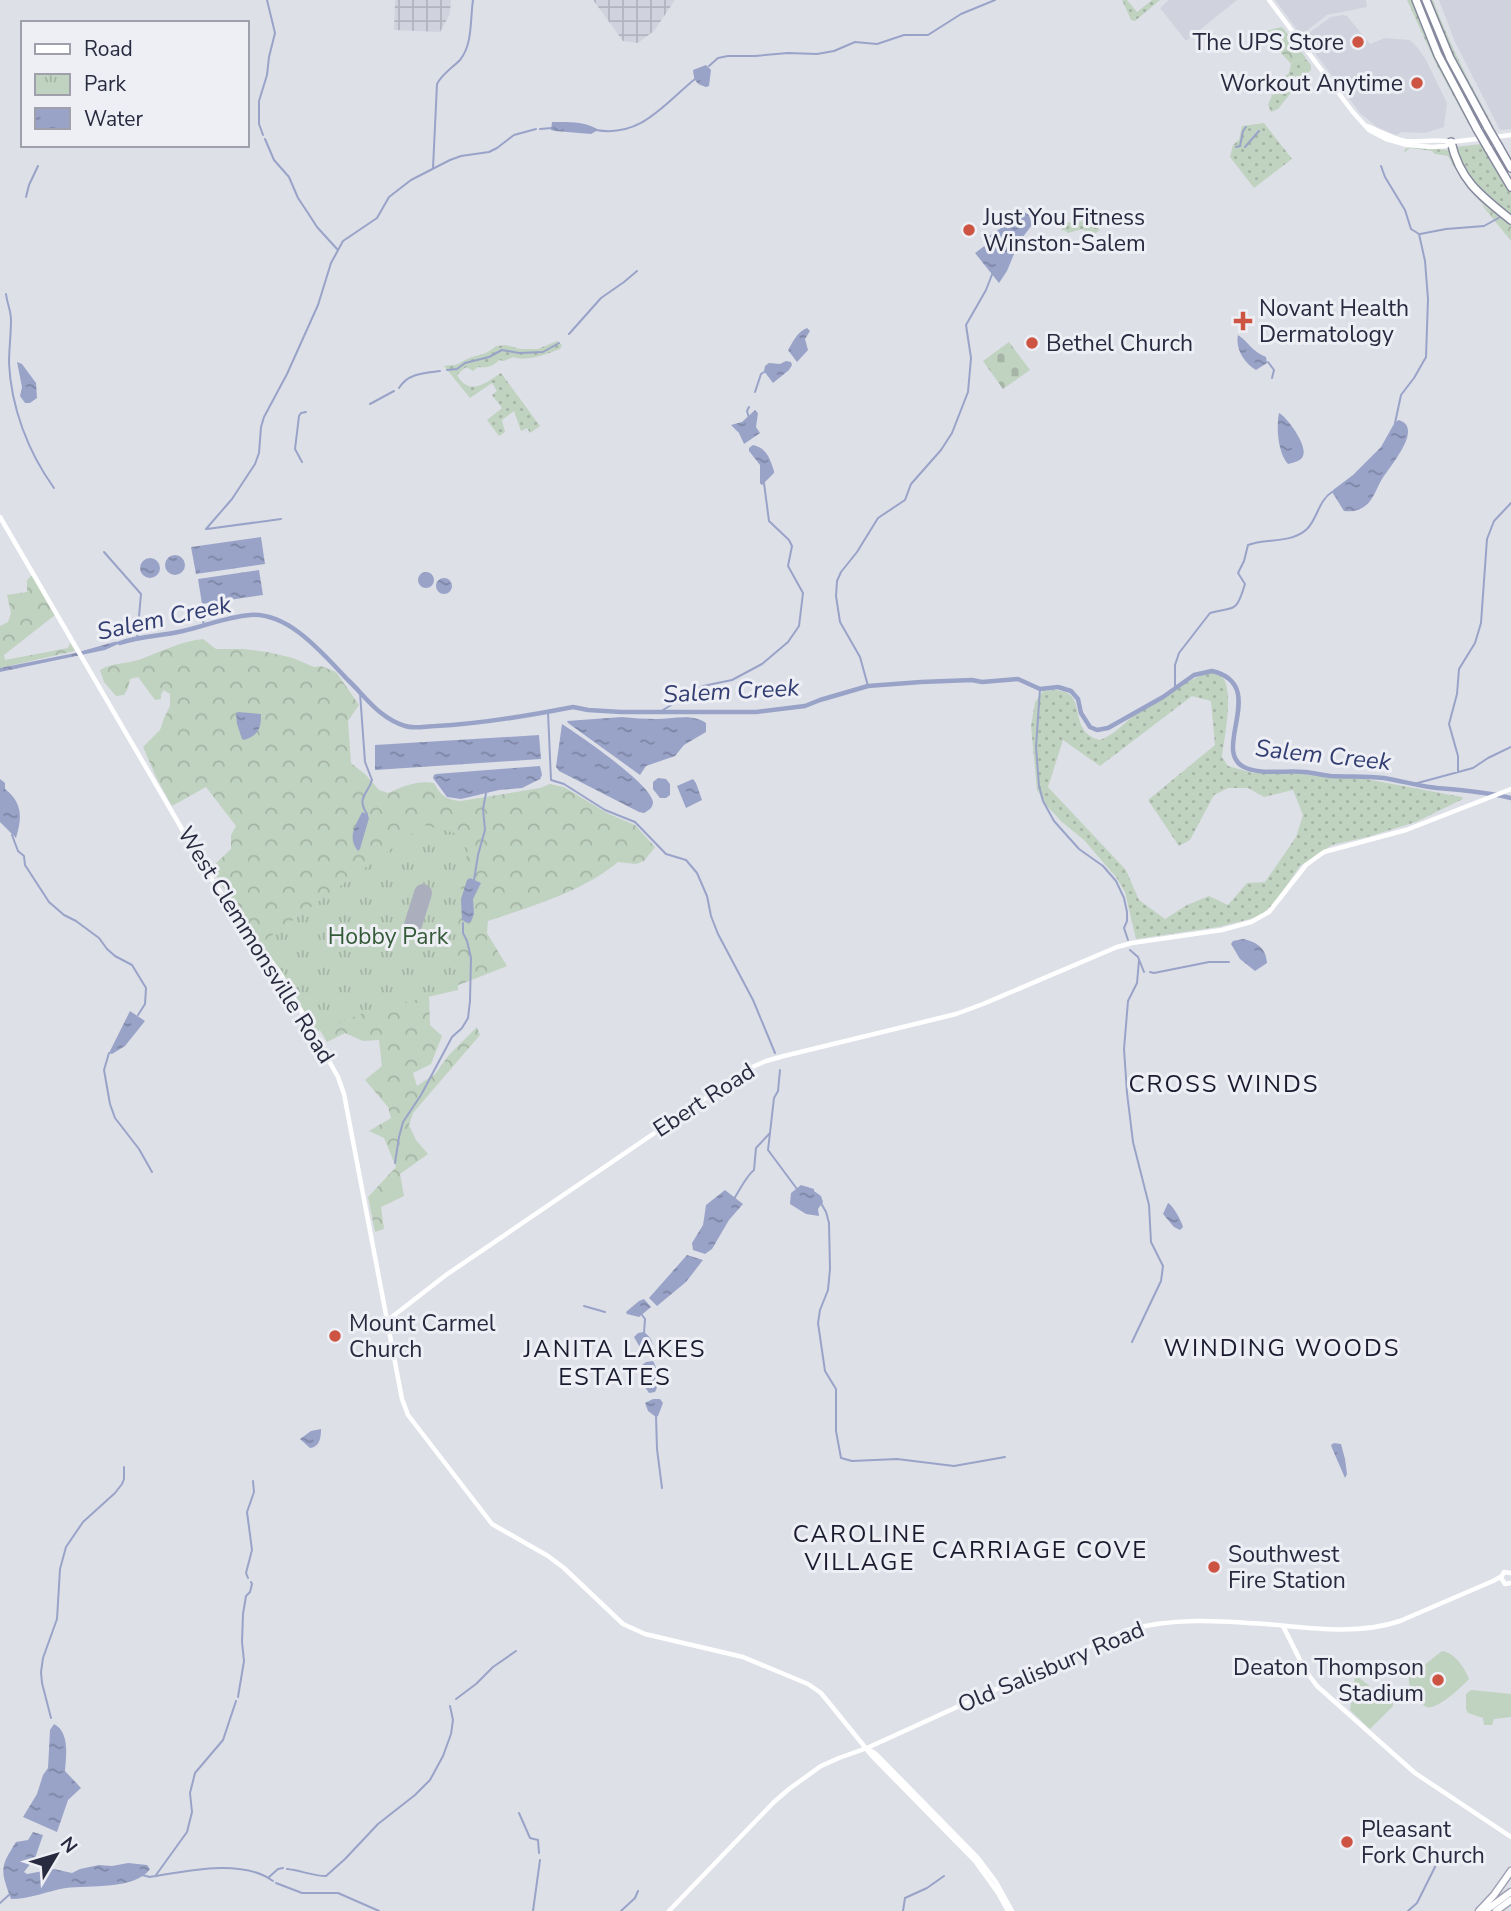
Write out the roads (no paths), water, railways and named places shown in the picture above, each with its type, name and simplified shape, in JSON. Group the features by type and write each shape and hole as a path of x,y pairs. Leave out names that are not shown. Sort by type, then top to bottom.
{"highway":[{"path":"1416,0 1438,55 1511,187"},
{"path":"1426,0 1450,58 1511,168"},
{"path":"1451,142 1454,158 1471,186 1511,219"}],"main road":[{"path":"1269,0 1369,130 1407,145 1432,147 1511,135"},
{"name":"West Clemmonsville Road","path":"0,517 216,886 280,974 338,1077 344,1094 402,1399 408,1415 492,1524 564,1568 611,1614 630,1628 743,1657 814,1687 828,1700 873,1757 975,1861 1010,1911"},
{"name":"Ebert Road","path":"388,1320 446,1275 750,1068 777,1058 956,1014 1129,944 1222,930 1251,922 1269,912 1306,865 1324,852 1392,835 1511,789"},
{"name":"Old Salisbury Road","path":"669,1911 772,1803 821,1766 867,1748 1112,1636 1170,1621 1195,1620 1328,1630 1385,1625 1502,1579 1504,1572 1511,1572"},
{"path":"1502,1579 1507,1584 1511,1583"},
{"path":"1283,1626 1305,1670 1317,1686 1415,1773 1511,1837"},
{"path":"1479,1911 1511,1871"},
{"path":"1485,1911 1511,1892"},
{"path":"1496,1911 1511,1900"}],"water":[{"path":"706,65 711,70 709,86 706,87 696,82 693,70"},
{"path":"552,122 582,124 598,130 591,134 555,131 551,130"},
{"path":"1021,210 1029,215 1032,225 1019,242 999,283 975,253 987,244 989,236"},
{"path":"807,328 810,331 805,339 808,350 797,362 788,350 798,335"},
{"path":"1238,335 1266,357 1267,363 1256,370 1248,363 1239,350"},
{"path":"786,361 792,365 773,383 764,371 765,366"},
{"path":"17,362 22,364 36,383 37,398 30,403 25,403 20,396 22,387"},
{"path":"755,410 758,413 756,427 760,433 744,444 731,425 742,422"},
{"path":"1279,413 1296,432 1304,451 1301,459 1288,464 1279,440"},
{"path":"1399,420 1406,424 1408,431 1403,448 1368,504 1358,510 1344,511 1333,490 1353,475 1381,447 1395,422"},
{"path":"753,445 765,451 774,471 762,485 760,465 749,451"},
{"path":"261,537 265,564 196,574 191,547"},
{"path":"175,555 182,558 185,565 182,572 175,575 168,572 165,565 168,558"},
{"path":"150,558 157,561 160,568 157,575 150,578 143,575 140,568 143,561"},
{"path":"259,570 263,595 202,604 198,579"},
{"path":"423,572 429,572 434,580 432,586 423,588 418,583 418,577"},
{"path":"441,578 447,578 452,586 450,592 441,594 436,589 436,583"},
{"name":"Salem Creek","path":"125,641 105,650 0,672 0,668"},
{"path":"238,712 261,714 258,730 244,740 237,724"},
{"path":"622,717 695,718 706,723 706,732 684,745 675,756 646,766 640,775 567,721"},
{"path":"562,724 613,760 640,784 653,802 650,809 644,813 639,812 559,771 556,767"},
{"path":"539,735 541,759 375,770 375,745"},
{"path":"540,766 540,779 522,788 499,790 461,799 447,797 433,778 436,774"},
{"path":"658,778 666,779 670,784 670,795 666,798 660,798 653,789 653,782"},
{"path":"0,779 5,783 5,789 11,794 20,811 16,838 0,822"},
{"path":"693,779 702,800 686,808 677,786"},
{"path":"362,812 369,818 358,851 353,836"},
{"path":"470,878 481,883 473,899 474,914 471,922 467,923 462,920 461,899"},
{"path":"1243,939 1253,942 1265,953 1267,963 1255,971 1240,959 1231,944"},
{"path":"130,1011 145,1021 125,1046 112,1054 109,1053"},
{"path":"801,1185 814,1189 821,1196 823,1202 818,1209 819,1216 806,1214 790,1204 791,1193"},
{"path":"725,1190 743,1204 729,1220 712,1249 705,1254 693,1250 692,1243 703,1225 706,1205"},
{"path":"1168,1203 1181,1221 1183,1227 1180,1230 1163,1214"},
{"path":"687,1255 703,1260 686,1282 657,1306 649,1298"},
{"path":"644,1299 651,1307 639,1317 627,1314 626,1312"},
{"path":"644,1332 652,1341 651,1351 642,1351 634,1337"},
{"path":"653,1361 658,1385 655,1392 649,1393 645,1387 642,1365"},
{"path":"660,1399 663,1403 656,1417 648,1411 645,1403"},
{"path":"321,1429 316,1446 310,1448 300,1439 311,1431"},
{"path":"1341,1444 1347,1474 1345,1478 1331,1445"},
{"path":"54,1724 65,1738 65,1771 81,1788 68,1800 57,1832 23,1817 48,1768 50,1730"},
{"path":"33,1832 43,1835 35,1858 24,1872 27,1874 54,1869 72,1873 99,1865 128,1863 147,1865 150,1869 143,1876 123,1883 66,1888 11,1899 5,1881 4,1863 16,1842 28,1840"}],"waterway":[{"path":"263,135 259,124 259,101 275,33 267,0"},
{"path":"433,168 437,84 464,54 469,39 473,0"},
{"path":"709,66 718,58 728,56 817,54 834,51 855,42 877,44 904,35 928,35 961,14 995,0"},
{"path":"596,130 612,131 639,124 695,79"},
{"path":"1236,147 1240,146 1246,127"},
{"path":"540,129 552,128"},
{"path":"206,529 232,499 255,464 264,417 318,305 331,263 343,241 377,218 389,197 411,180 450,160 489,152 514,135 536,129"},
{"path":"1245,147 1259,131"},
{"path":"265,139 274,160 289,177 298,198 317,227 337,249"},
{"path":"26,197 38,166"},
{"path":"1381,166 1405,210 1411,229 1419,234"},
{"path":"1420,234 1484,226 1502,216"},
{"path":"1395,423 1401,395 1426,357 1428,299 1425,261 1419,234"},
{"path":"569,334 601,298 637,271"},
{"path":"868,686 860,657 840,622 837,581 878,518 905,500 911,484 952,433 968,392 971,358 966,325 993,272"},
{"path":"6,294 11,320 9,363 13,396 29,444 54,488"},
{"path":"447,370 457,369 465,363 489,357 502,350 519,353 543,352 559,343"},
{"path":"1268,362 1274,370 1272,378"},
{"path":"399,388 407,379 440,371"},
{"path":"755,392 761,374 766,371"},
{"path":"370,404 394,391"},
{"path":"749,407 749,418"},
{"path":"302,462 295,449 299,416 306,412"},
{"path":"658,713 703,686 732,680 762,664 788,642 799,626 803,593 788,566 792,546 769,521 764,483"},
{"path":"1175,688 1175,665 1179,653 1210,613 1237,605 1245,584 1238,573 1248,545 1301,534 1311,525 1324,500 1332,492"},
{"path":"1458,772 1458,756 1449,724 1457,694 1459,669 1475,643 1481,623 1487,539 1494,521 1511,503"},
{"path":"207,529 281,519"},
{"path":"104,552 141,594 137,639"},
{"path":"200,609 204,625"},
{"name":"Salem Creek","path":"120,643 250,615 278,620 292,627 328,658 380,712 396,722 412,727 487,721 573,707 621,712 756,712 805,706 868,686 1018,679 1040,689 1058,687 1071,691 1078,699 1081,713 1090,727 1097,730 1108,728 1163,697 1194,675 1212,671 1229,679 1237,690 1239,704 1233,748 1236,760 1246,768 1384,778 1511,798"},
{"path":"1040,689 1036,747 1043,801 1054,821 1079,849 1103,866 1116,881 1127,912 1124,928 1128,940"},
{"path":"360,693 365,762 372,780 363,799 367,814"},
{"path":"548,712 551,780 564,784 605,810 635,822 666,854 686,860 697,873 718,934 753,1000 775,1053"},
{"path":"1414,784 1473,768 1511,747"},
{"path":"474,880 485,830 483,809 486,793"},
{"path":"12,835 18,851 24,856 25,865 49,902 99,938 115,956 132,965 146,988 145,1004 138,1015"},
{"path":"395,1163 403,1122 421,1095 452,1037 468,1018 471,958 463,933 463,923"},
{"path":"1130,950 1138,957 1144,972"},
{"path":"1132,1342 1161,1281 1163,1266 1151,1242 1149,1205 1133,1142 1127,1093 1124,1049 1128,1001 1137,983 1139,960"},
{"path":"1150,972 1209,962 1229,962"},
{"path":"109,1053 104,1070 115,1118 139,1149 152,1172"},
{"path":"780,1070 768,1150 797,1189"},
{"path":"734,1199 754,1170 756,1148 770,1133"},
{"path":"821,1203 829,1223 830,1269 828,1290 818,1323 825,1371 836,1389 836,1431 841,1458 852,1461 897,1459 954,1466 1005,1457"},
{"path":"584,1306 605,1312"},
{"path":"642,1315 645,1319 644,1333"},
{"path":"656,1416 662,1488"},
{"path":"51,1718 41,1672 43,1658 57,1619 60,1569 66,1547 83,1522 122,1484 124,1467"},
{"path":"248,1578 246,1573 252,1550 247,1512 254,1492 253,1481"},
{"path":"238,1697 244,1661 243,1614 251,1582"},
{"path":"456,1699 516,1651"},
{"path":"156,1875 187,1832 192,1812 190,1793 195,1773 223,1740 236,1701"},
{"path":"287,1869 326,1876 378,1824 415,1795 430,1780 443,1756 453,1720 450,1706"},
{"path":"519,1813 530,1838 538,1840 539,1853"},
{"path":"1408,1911 1417,1903 1439,1859"},
{"path":"533,1911 540,1860"},
{"path":"142,1875 150,1877 230,1868 260,1874 273,1881"},
{"path":"269,1877 283,1868"},
{"path":"903,1911 905,1898 944,1876"},
{"path":"276,1883 302,1893 338,1893 379,1911"},
{"path":"621,1911 635,1898 638,1891"},
{"path":"0,1903 10,1894"}],"place":[{"name":"The UPS Store","path":"1358,42"},
{"name":"Workout Anytime","path":"1417,83"},
{"name":"Just You Fitness Winston-Salem","path":"969,230"},
{"name":"Novant Health Dermatology","path":"1243,321"},
{"name":"Bethel Church","path":"1032,343"},
{"name":"Mount Carmel Church","path":"335,1336"},
{"name":"Southwest Fire Station","path":"1214,1567"},
{"name":"Deaton Thompson Stadium","path":"1438,1680"},
{"name":"Pleasant Fork Church","path":"1347,1842"}],"district":[{"name":"CROSS WINDS","path":"1224,1084"},
{"name":"WINDING WOODS","path":"1282,1348"},
{"name":"JANITA LAKES ESTATES","path":"615,1363"},
{"name":"CAROLINE VILLAGE","path":"860,1548"},
{"name":"CARRIAGE COVE","path":"1040,1550"}],"park label":[{"name":"Hobby Park","path":"388,936"}]}
